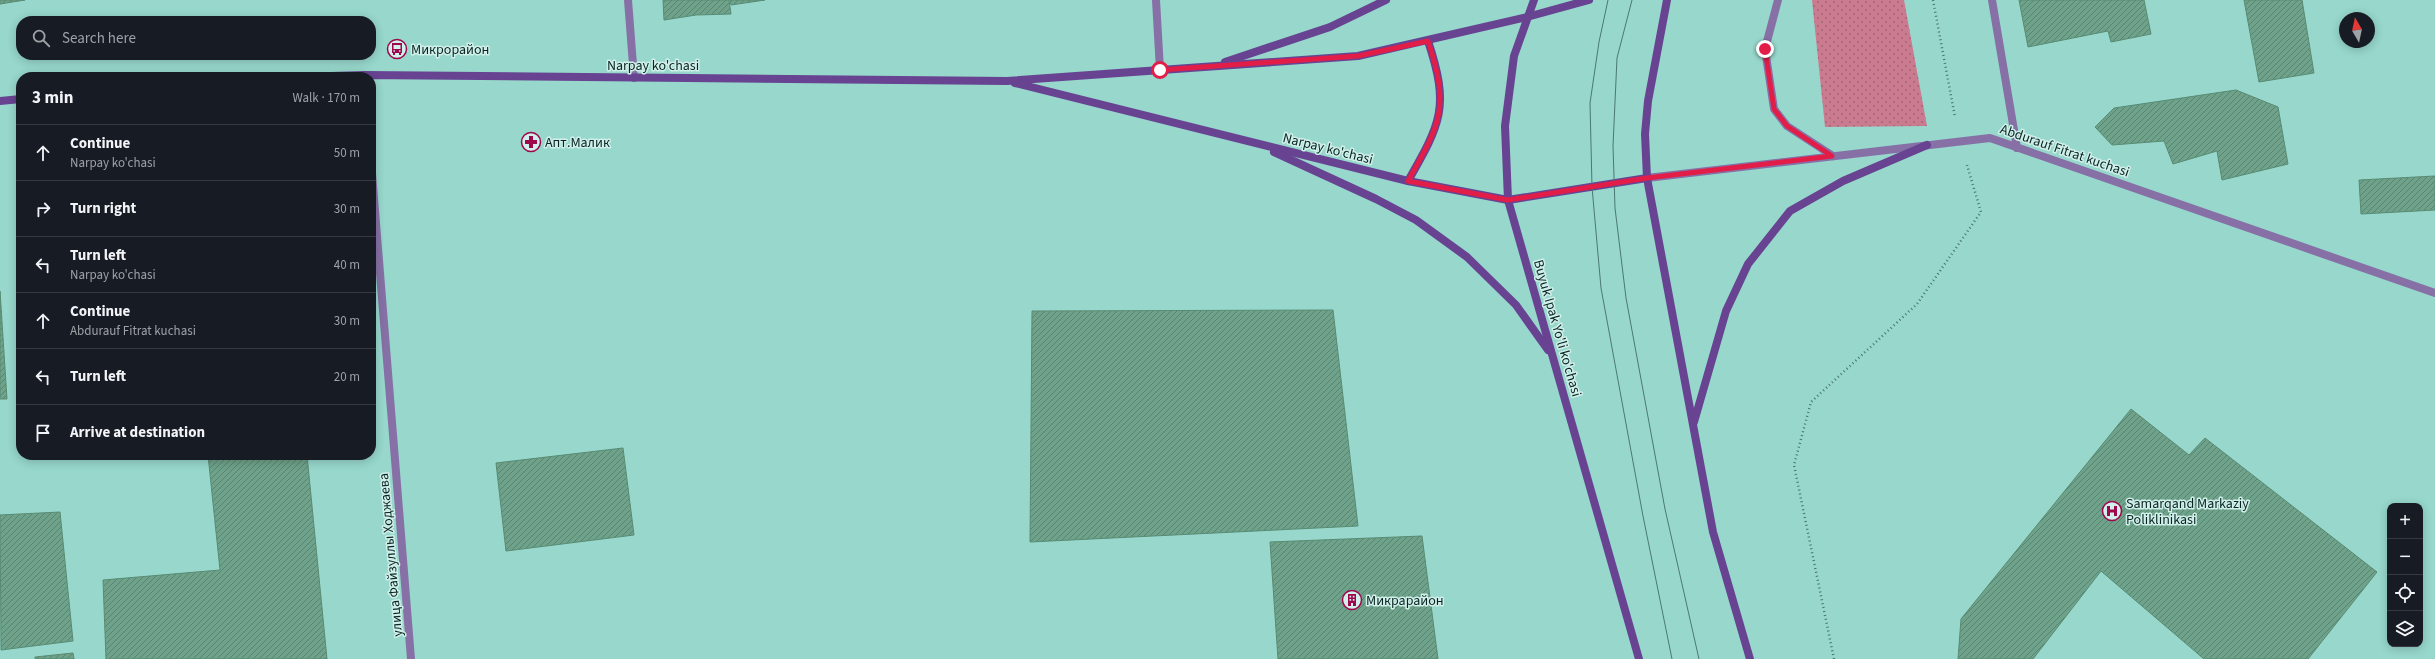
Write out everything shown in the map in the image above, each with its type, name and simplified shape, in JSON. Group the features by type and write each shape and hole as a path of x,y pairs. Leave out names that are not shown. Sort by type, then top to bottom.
{"main road":[{"path":"1214,66 1330,27 1386,0"},
{"name":"Buyuk Ipak Yo'li ko'chasi","path":"1534,0 1514,56 1505,126 1508,200 1639,659"},
{"name":"Narpay ko'chasi","path":"376,76 1007,81 1358,56 1428,41 1589,0"},
{"path":"1666,0 1648,101 1645,134 1647,178 1713,532 1750,659"},
{"path":"1408,181 1437,126 1442,106 1436,67 1428,41"},
{"name":"Narpay ko'chasi","path":"1007,81 1408,181 1508,200 1647,178"},
{"path":"0,101 16,99"},
{"path":"1256,144 1376,199 1416,220 1461,252 1516,305 1552,355"},
{"path":"1693,425 1726,311 1748,264 1790,211 1843,181 1927,145"}],"street":[{"path":"628,0 634,78"},
{"path":"1156,0 1160,70"},
{"path":"1778,0 1765,49 1774,109 1787,126 1832,156"},
{"path":"1992,0 2017,148"},
{"name":"Abdurauf Fitrat kuchasi","path":"1647,178 1990,138 2435,293"},
{"name":"улица Файзуллы Ходжаева","path":"376,223 411,659"}],"path":[{"path":"1834,659 1794,465 1811,402 1917,304 1981,212 1960,141 1933,0"}],"shaded area":[{"path":"1812,0 1904,0 1927,126 1825,127"}],"building":[{"path":"0,0 25,0 0,4"},
{"path":"663,0 729,0 731,14 696,15 664,20"},
{"path":"730,0 765,0 731,5"},
{"path":"2019,0 2144,0 2151,34 2111,42 2108,31 2028,47"},
{"path":"2244,0 2302,0 2314,73 2259,82"},
{"path":"2236,90 2278,107 2288,164 2222,180 2217,151 2173,164 2164,141 2112,145 2095,127 2114,108"},
{"path":"2435,176 2435,210 2361,214 2359,180"},
{"path":"0,291 7,399 0,399"},
{"path":"1333,310 1358,526 1030,542 1032,311"},
{"path":"2131,409 2189,455 2205,438 2377,572 2308,659 2204,659 2101,571 2033,659 1958,659 1961,619"},
{"path":"623,448 634,535 506,551 496,463"},
{"path":"209,460 307,460 327,659 106,659 103,580 220,570"},
{"path":"60,512 73,641 1,650 0,515"},
{"name":"Микрарайон","path":"1422,536 1438,659 1278,659 1270,542"},
{"path":"73,653 74,659 35,659 35,657"}],"tram line":[{"path":"1608,0 1599,42 1590,103 1592,187 1601,288 1643,516 1672,659"},
{"path":"1632,0 1617,58 1613,146 1615,208 1626,298 1665,509 1699,659"}],"place":[{"name":"Микрорайон","path":"397,49"},
{"name":"Апт.Малик","path":"531,142"},
{"name":"Samarqand Markaziy Poliklinikasi","path":"2112,511"},
{"name":"Микрарайон","path":"1352,600"}],"route":[{"path":"1160,70 1358,56 1428,41 1435,61 1442,106 1437,126 1408,181 1425,183 1508,200 1647,178 1832,156 1787,126 1774,109 1765,49"}]}
